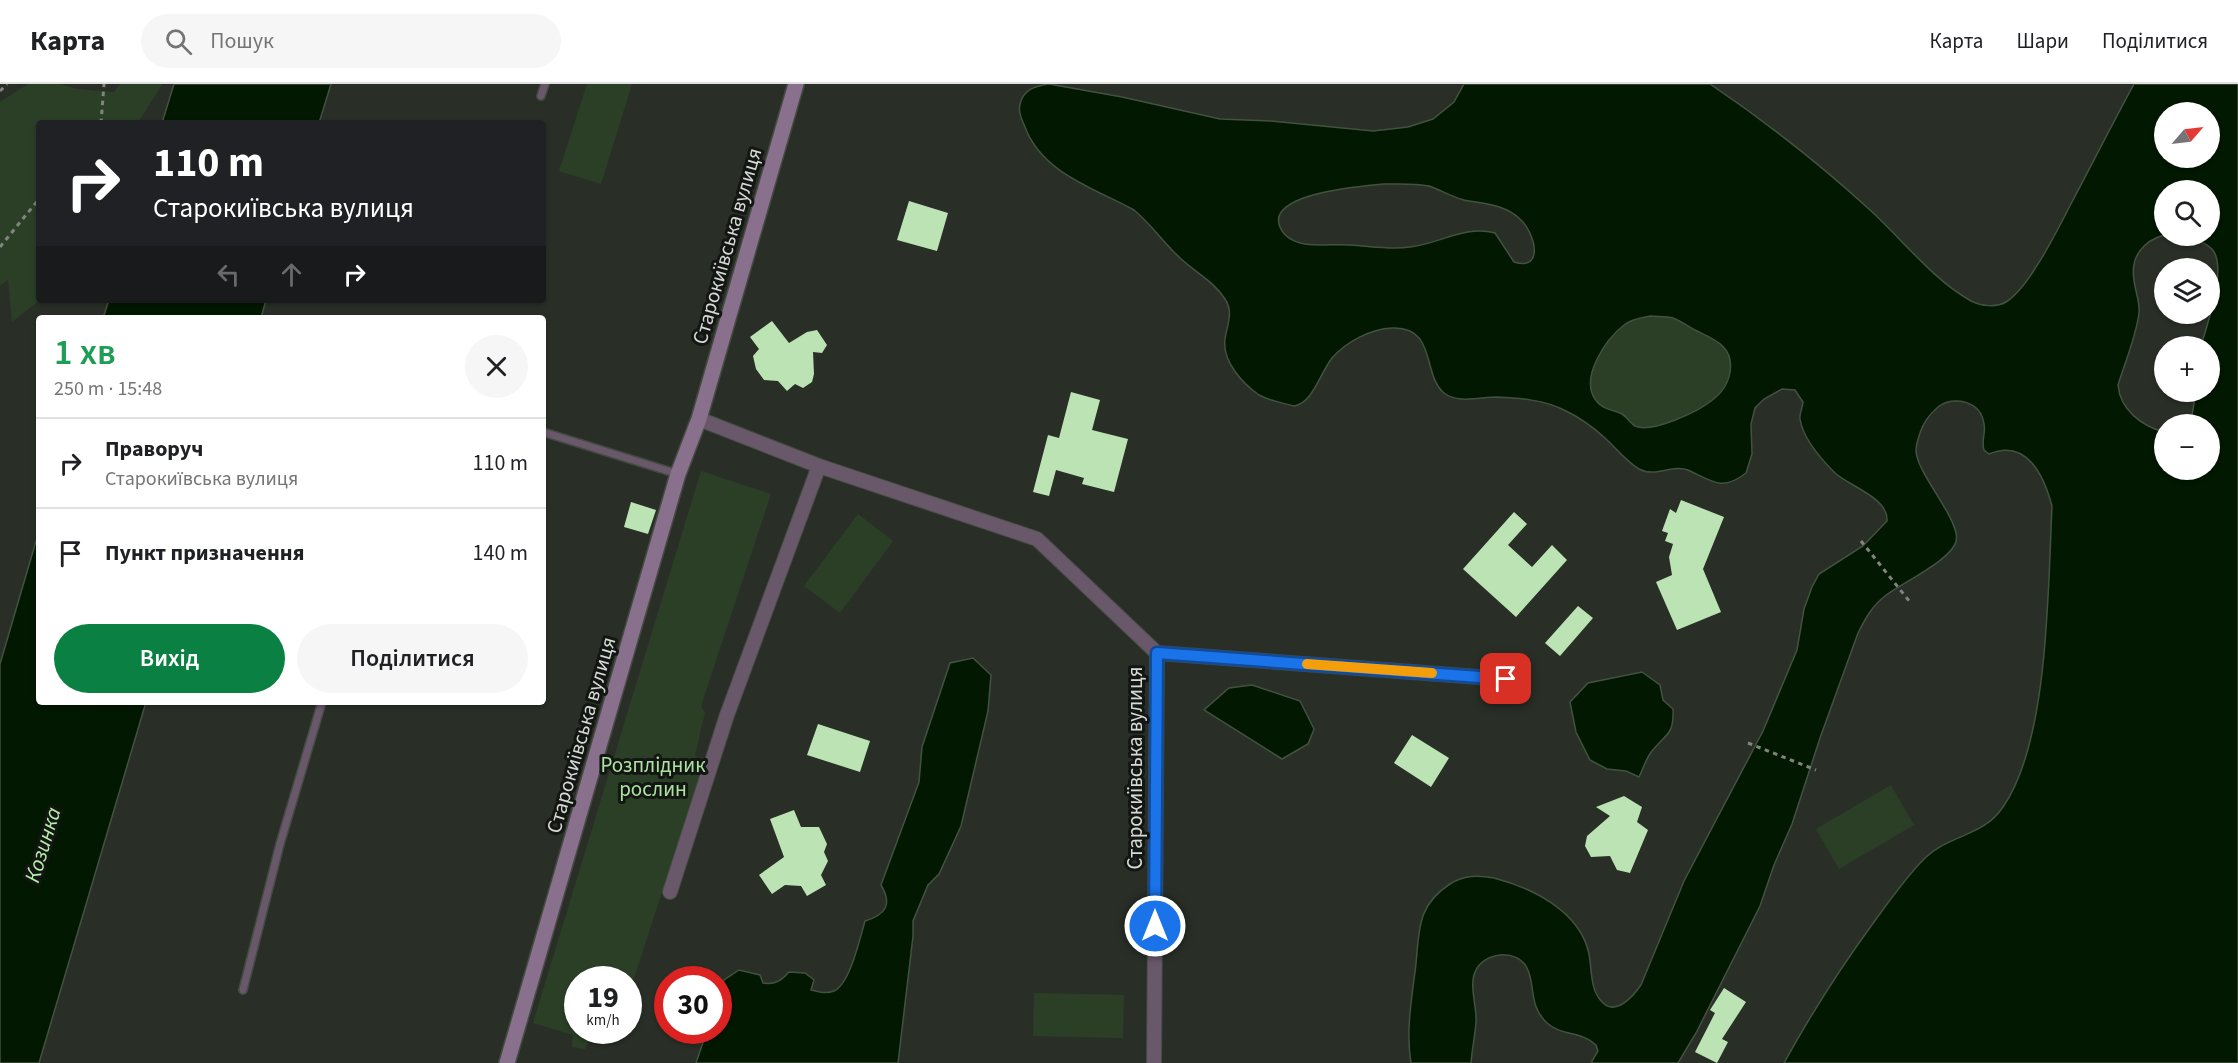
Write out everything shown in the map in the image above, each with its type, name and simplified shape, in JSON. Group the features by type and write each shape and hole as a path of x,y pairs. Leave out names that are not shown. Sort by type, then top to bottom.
{"street":[{"name":"Старокиївська вулиця","path":"507,1063 678,474 699,419 796,84"},
{"name":"Старокиївська вулиця","path":"699,419 819,466 1037,539 1157,653 1506,679"},
{"path":"670,892 727,715 819,466"},
{"name":"Старокиївська вулиця","path":"1154,1063 1157,653"}],"lane":[{"path":"542,96 545,84"},
{"path":"546,433 678,474"},
{"path":"243,990 280,844 321,705"}],"path":[{"path":"0,91 7,84"},
{"path":"101,120 104,84"},
{"path":"0,247 36,203"},
{"path":"1861,541 1910,602"},
{"path":"1748,743 1816,770"}],"green space":[{"path":"28,84 59,84 77,89 114,92 120,84 162,84 140,120 36,120 36,303 12,322 8,279 0,286 0,102"},
{"path":"587,84 632,84 601,184 559,171"},
{"path":"1650,316 1673,318 1721,343 1731,357 1731,366 1724,387 1704,407 1677,419 1641,428 1623,414 1598,403 1591,390 1590,380 1596,359 1609,340 1630,322"},
{"name":"Розплідник рослин","path":"701,471 771,494 701,706 705,713 695,755 703,765 638,966 564,966 564,1032 533,1023"},
{"path":"858,514 893,541 840,613 804,586"},
{"path":"1891,785 1914,825 1839,869 1816,829"},
{"path":"1034,993 1124,995 1123,1038 1033,1036"},
{"name":"Розплідник рослин","path":"572,1044 587,1044 585,1049 572,1047"}],"water":[{"path":"174,84 331,84 320,120 163,120"},
{"path":"1049,84 1122,97 1220,119 1271,121 1373,131 1408,127 1433,119 1454,102 1464,84 1710,84 1772,128 1832,176 1943,282 1971,301 1993,306 2006,302 2025,284 2034,270 2134,84 2238,84 2238,1063 1784,1063 1838,973 1911,873 1935,850 1986,824 2003,807 2018,778 2030,744 2038,704 2047,619 2052,506 2039,472 2032,463 2014,451 2002,450 1989,454 1984,450 1984,427 1978,410 1966,402 1952,401 1938,407 1925,422 1916,451 1926,477 1953,524 1956,541 1936,564 1880,600 1869,613 1858,633 1792,824 1774,865 1760,906 1696,1033 1678,1063 1591,1063 1598,1051 1596,1045 1584,1037 1559,1030 1547,1023 1537,1009 1527,968 1516,957 1500,955 1485,960 1479,965 1473,978 1476,1022 1471,1063 1411,1063 1410,1017 1419,934 1424,912 1438,893 1450,884 1466,877 1477,876 1509,882 1552,904 1576,925 1584,939 1589,954 1593,986 1602,1002 1607,1006 1619,1006 1634,994 1641,985 1684,881 1763,731 1797,650 1804,609 1812,587 1819,574 1863,546 1887,521 1886,513 1875,499 1835,473 1813,448 1805,434 1800,417 1803,402 1795,390 1782,389 1764,399 1755,408 1751,424 1752,454 1746,473 1738,479 1723,483 1711,481 1682,469 1652,472 1639,469 1591,426 1549,404 1514,398 1462,399 1450,396 1437,385 1422,343 1416,335 1406,329 1392,328 1375,331 1359,337 1344,347 1332,358 1311,393 1301,404 1294,406 1259,395 1240,378 1230,363 1225,347 1229,309 1220,292 1178,256 1134,210 1071,178 1056,168 1033,143 1022,119 1020,104 1024,95 1035,87","holes":["2154,180 2220,180 2220,246 2208,246 2212,249 2216,258 2220,258 2220,324 2207,324 2204,336 2220,336 2220,402 2194,402 2192,414 2220,414 2220,480 2154,480 2154,428 2140,421 2128,409 2123,402 2118,385 2138,322 2139,304 2134,280 2134,264 2144,246 2154,239","1383,184 1429,186 1460,199 1494,205 1507,210 1525,225 1533,241 1534,256 1524,264 1514,262 1495,233 1484,231 1463,233 1421,245 1388,248 1305,244 1290,239 1280,227 1279,215 1287,206 1301,199 1319,193","1650,316 1673,318 1711,338 1726,350 1731,363 1726,385 1711,401 1675,420 1642,428 1635,426 1622,414 1598,403 1591,390 1591,380 1597,359 1617,331 1633,320"]},
{"path":"108,303 265,303 262,315 104,315"},
{"name":"Козинка","path":"36,541 36,705 145,705 39,1063 0,1063 0,664"},
{"path":"973,658 991,675 988,711 961,826 939,874 928,885 913,921 898,1063 696,1063 703,1044 732,1044 732,975 739,970 760,975 763,983 777,982 789,972 805,973 814,980 811,990 822,992 834,991 845,980 854,960 865,921 878,916 885,908 885,892 881,885 919,782 922,747 950,663"},
{"path":"1642,672 1660,685 1663,700 1673,709 1673,718 1668,733 1646,760 1639,777 1626,771 1607,769 1590,760 1576,732 1570,702 1588,683"},
{"path":"1252,685 1300,701 1314,729 1308,744 1282,759 1204,710 1229,688"}],"building":[{"path":"909,201 948,213 937,251 897,240"},
{"path":"772,321 789,343 807,332 817,330 827,345 822,353 813,352 812,382 803,388 795,384 787,391 778,381 764,380 756,369 753,356 759,349 750,337"},
{"path":"1071,392 1100,400 1092,430 1128,439 1114,492 1082,484 1084,478 1056,470 1049,496 1033,492 1048,435 1059,438"},
{"path":"1681,500 1724,517 1703,569 1721,612 1677,630 1656,582 1672,575 1669,557 1673,544 1665,541 1668,533 1662,531 1670,509 1676,513"},
{"path":"631,502 656,510 648,534 624,527"},
{"path":"1514,512 1527,524 1508,545 1532,567 1552,545 1567,560 1516,617 1463,569"},
{"path":"1578,606 1593,618 1560,656 1545,643"},
{"path":"818,724 870,741 860,772 807,755"},
{"path":"1412,735 1449,758 1431,787 1394,763"},
{"path":"1624,796 1642,807 1637,822 1648,830 1630,873 1617,870 1610,856 1591,857 1585,846 1587,836 1610,816 1596,807"},
{"path":"794,810 801,827 819,827 827,844 824,852 828,861 821,875 826,885 807,896 801,886 785,885 772,894 759,875 784,857 770,819"},
{"path":"1724,988 1746,1002 1722,1039 1728,1042 1717,1063 1695,1052 1715,1013 1710,1010"}],"slow traffic":[{"path":"1307,664 1432,673"}],"route":[{"path":"1155,926 1157,653 1506,679"}]}
